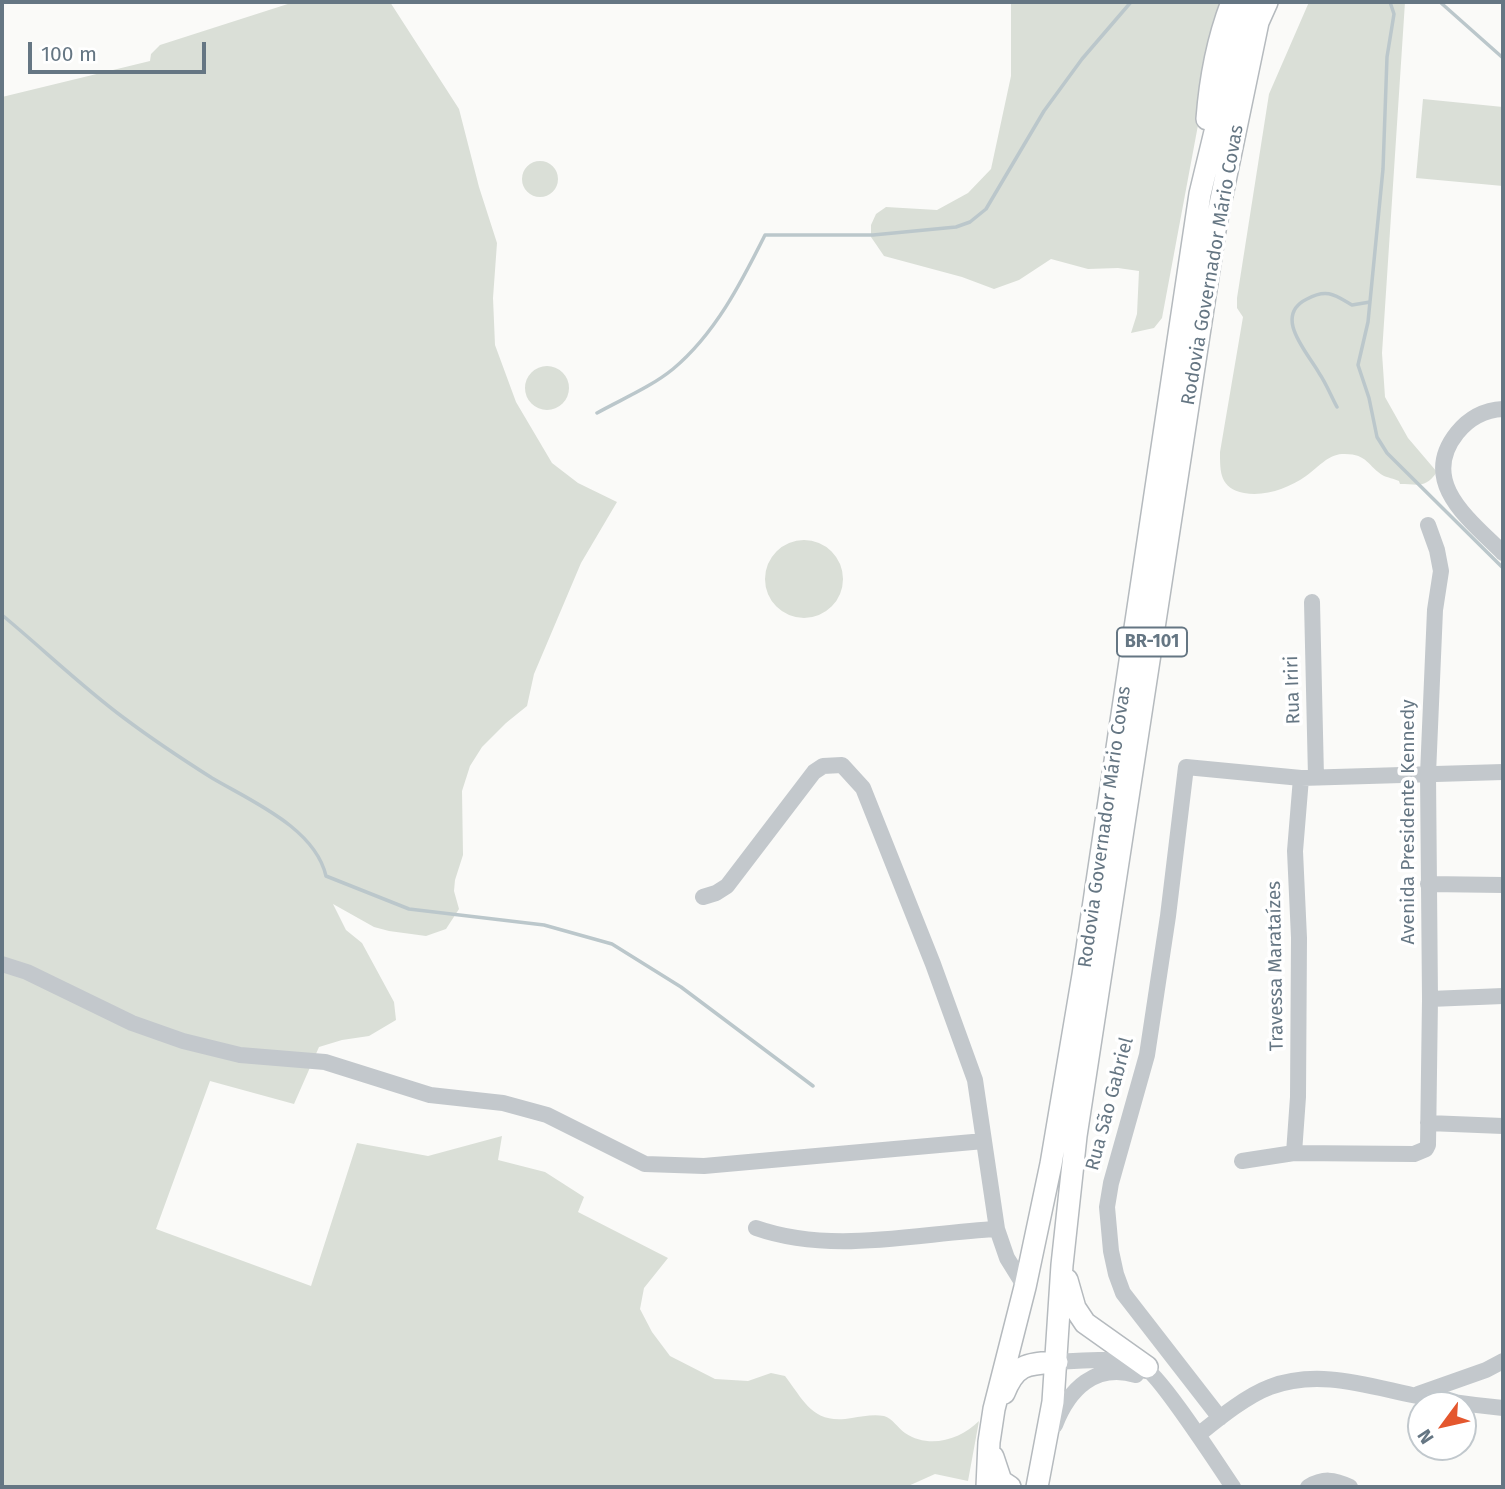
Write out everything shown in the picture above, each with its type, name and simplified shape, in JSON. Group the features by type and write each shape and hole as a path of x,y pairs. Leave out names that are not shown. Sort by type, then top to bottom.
{"main road":[{"path":"1200,194 1210,90 1232,2"},
{"name":"Rodovia Governador Mário Covas","path":"987,1487 989,1442 995,1409 1051,1164 1083,975 1200,194 1239,32 1251,2"},
{"name":"Rodovia Governador Mário Covas","path":"1037,1487 1045,1453 1057,1362 1062,1265 1076,1136 1216,224 1258,22 1267,2"},
{"path":"1258,22 1272,2"},
{"path":"1062,1265 1075,1308 1085,1323 1146,1367"},
{"path":"995,1409 1010,1380 1023,1366 1057,1362"},
{"path":"989,1442 1001,1481 1010,1487"},
{"path":"1021,1487 1032,1477 1045,1453"}],"street":[{"path":"1503,409 1476,415 1460,430 1447,446 1443,468 1445,485 1456,506 1503,553"},
{"name":"Avenida Presidente Kennedy","path":"1294,1153 1414,1154 1426,1149 1428,1145 1428,774 1434,610 1441,571 1428,525"},
{"name":"Rua Iriri","path":"1309,777 1312,602"},
{"path":"703,897 727,886 814,772 823,766 842,765 863,788 933,964 975,1080 997,1229 1007,1258 1024,1287"},
{"name":"Rua São Gabriel","path":"1220,1418 1123,1293 1111,1251 1107,1206 1147,1055 1168,916 1186,767 1309,777"},
{"path":"1309,777 1503,772"},
{"name":"Travessa Marataízes","path":"1294,1153 1298,1097 1299,938 1295,851 1309,777"},
{"path":"1428,884 1503,885"},
{"path":"2,964 27,972 132,1023 183,1041 240,1055 325,1062 430,1096 503,1103 547,1115 645,1164 704,1166 984,1141"},
{"path":"1430,999 1503,996"},
{"path":"1428,1122 1503,1126"},
{"path":"1242,1161 1294,1153"},
{"path":"756,1228 812,1241 868,1240 997,1229"},
{"path":"1057,1362 1115,1360 1146,1367 1198,1434 1233,1487"},
{"path":"1426,1391 1486,1370 1503,1361"},
{"path":"1045,1453 1067,1399 1087,1379 1118,1371 1142,1376 1162,1387"},
{"path":"1198,1434 1267,1388 1293,1379 1318,1378 1359,1383 1407,1393"},
{"path":"1477,1404 1503,1408"},
{"path":"1308,1487 1319,1480 1330,1479 1350,1487"}],"shaded area":[{"path":"294,2 390,2 459,109 497,243 493,298 495,345 516,402 552,463 578,483 617,502 581,563 534,674 527,706 482,747 470,766 462,791 463,855 454,891 459,909 446,929 426,936 389,931 374,927 333,904 346,930 362,943 394,1002 396,1020 369,1036 319,1047 294,1104 210,1081 156,1229 311,1286 357,1143 428,1156 502,1136 498,1160 545,1172 584,1197 578,1212 668,1258 644,1288 640,1309 652,1332 670,1356 715,1379 748,1381 771,1373 785,1376 805,1403 819,1415 839,1419 884,1416 905,1433 924,1441 954,1437 979,1421 968,1481 935,1474 906,1487 2,1487 2,97 150,61 151,54 160,45"},
{"path":"1011,2 1225,2 1215,34 1162,318 1154,328 1131,333 1137,314 1139,271 1118,268 1088,269 1051,259 1019,280 994,289 962,277 884,256 871,237 871,225 876,214 886,207 937,210 968,193 991,169 1011,76"},
{"path":"1309,2 1405,2 1382,353 1385,397 1408,438 1437,472 1425,483 1400,484 1399,481 1378,472 1362,458 1342,454 1327,459 1306,476 1284,488 1252,494 1236,491 1226,483 1221,473 1220,460 1243,317 1237,308 1237,298 1269,94"},
{"path":"1423,99 1503,107 1503,186 1416,178"},
{"path":"540,161 553,166 558,179 553,192 540,197 527,192 522,179 527,166"},
{"path":"547,366 562,373 569,388 562,403 547,410 532,403 525,388 532,373"},
{"path":"804,540 819,543 831,552 840,564 843,579 840,594 831,606 819,615 804,618 789,615 777,606 768,594 765,579 768,564 777,552 789,543"}],"waterway":[{"path":"597,413 655,382 688,355 726,307 765,235 873,235 956,227 970,222 986,209 1044,111 1082,59 1131,2"},
{"path":"1390,2 1394,14 1387,57 1383,169 1368,322 1358,365 1369,398 1377,437 1387,453 1503,568"},
{"path":"1440,2 1503,58"},
{"path":"1337,407 1296,335 1293,315 1297,306 1320,294 1336,296 1352,305 1370,302"},
{"path":"2,615 135,726 212,778 262,806 295,830 320,859 326,876 409,909 544,925 612,944 681,987 813,1086"}]}
